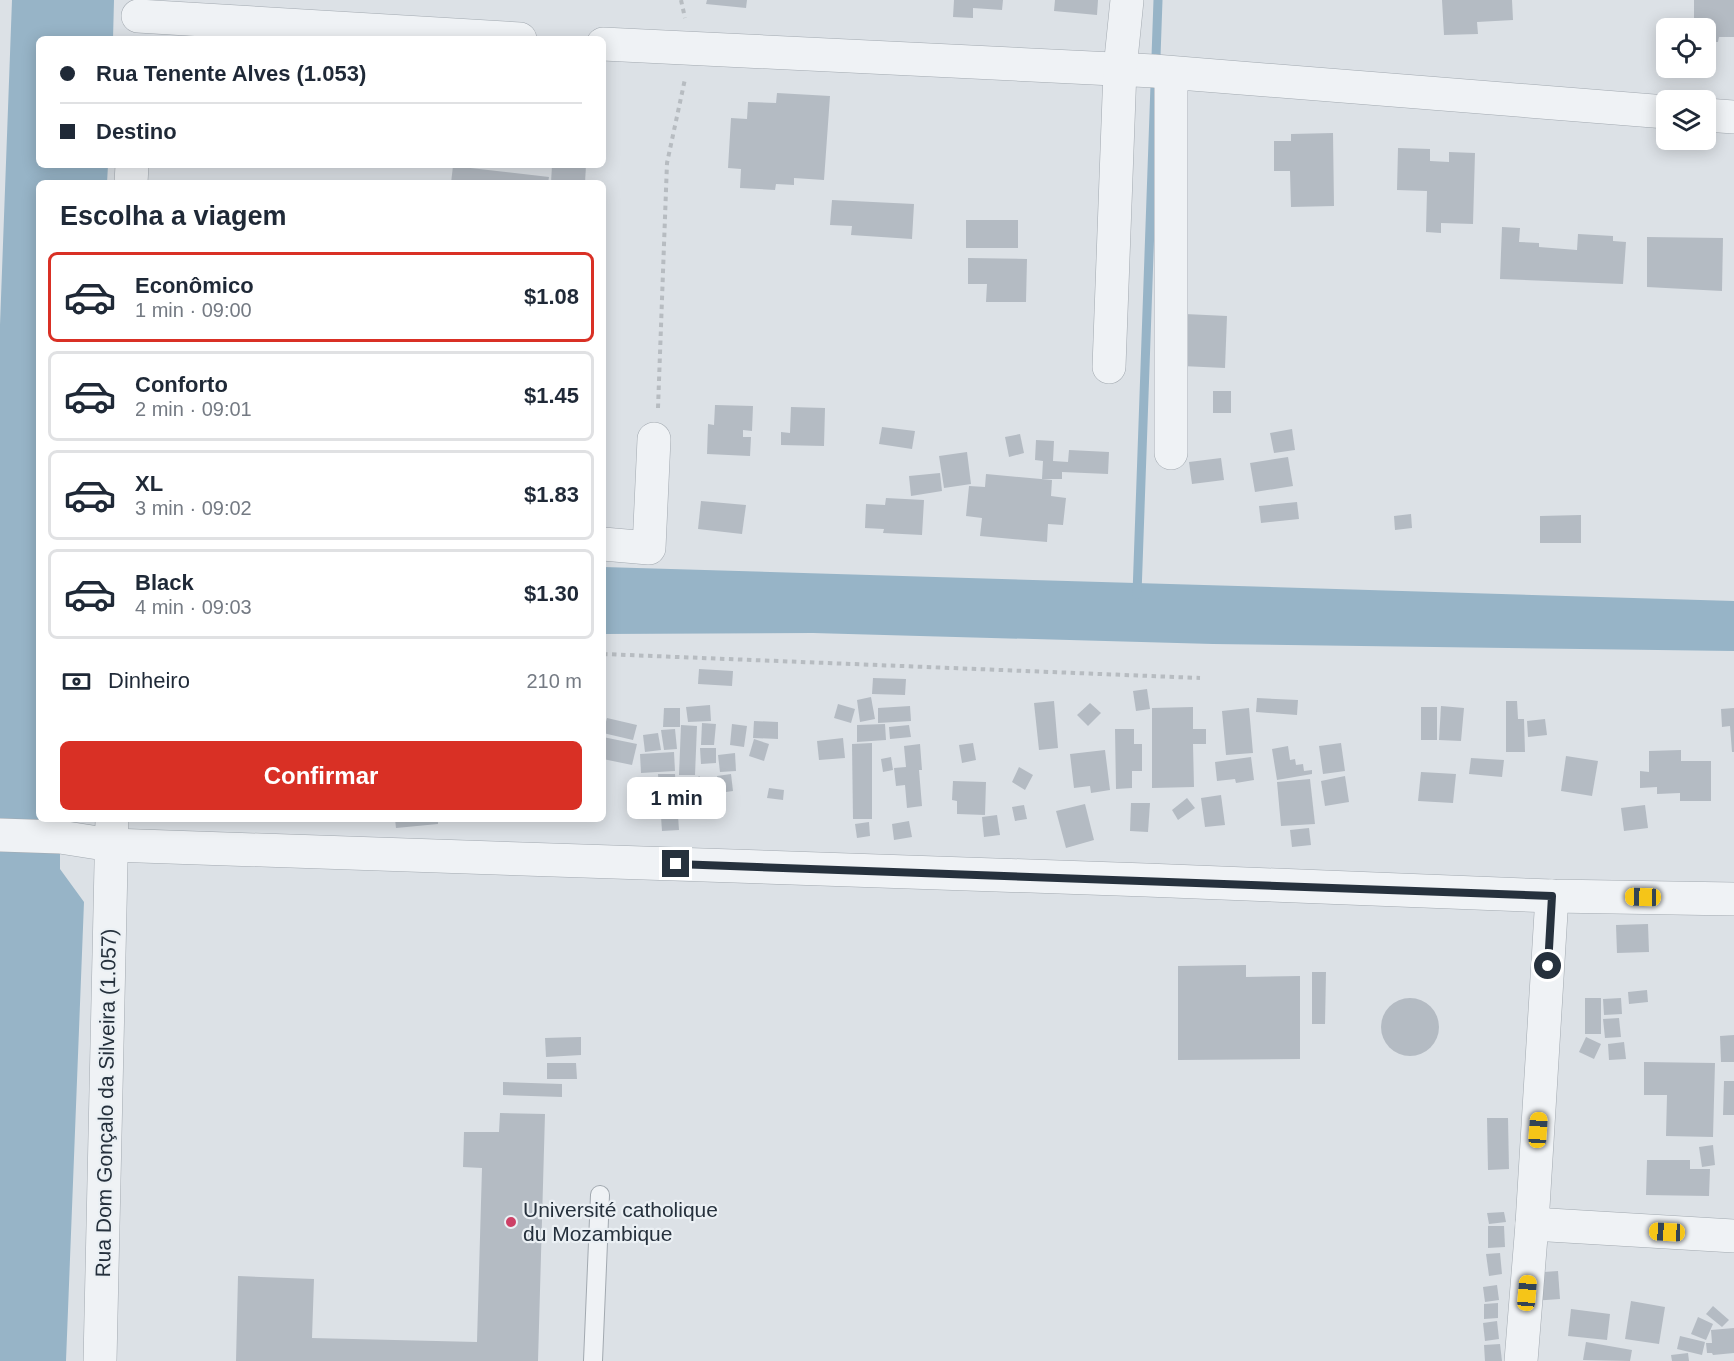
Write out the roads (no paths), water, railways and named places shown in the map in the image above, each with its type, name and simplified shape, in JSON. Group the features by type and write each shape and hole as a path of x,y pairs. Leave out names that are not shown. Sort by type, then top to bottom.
{"street":[{"path":"1109,367 1120,69 1127,0"},
{"path":"138,18 465,36"},
{"path":"606,44 1120,69 1656,111"},
{"path":"1171,73 1171,453"},
{"path":"1716,116 1734,117"},
{"path":"606,544 649,548 654,439"},
{"path":"0,835 60,837 112,832 1134,880 1552,896 1734,899"},
{"name":"Rua Dom Gonçalo da Silveira (1.057)","path":"100,1361 112,832"},
{"path":"1521,1361 1532,1224 1552,896"},
{"path":"1532,1224 1734,1236"}],"lane":[{"path":"593,1361 600,1195"}],"water":[{"path":"12,0 114,0 113,36 36,36 36,168 108,168 107,180 36,180 36,822 62,822 60,869 84,902 66,1361 0,1361 0,325"},
{"path":"606,567 1734,601 1734,651 1213,644 813,633 606,634"}],"waterway":[{"path":"1137,594 1158,0"}],"place":[{"name":"Université catholique du Mozambique","path":"511,1222"}]}
